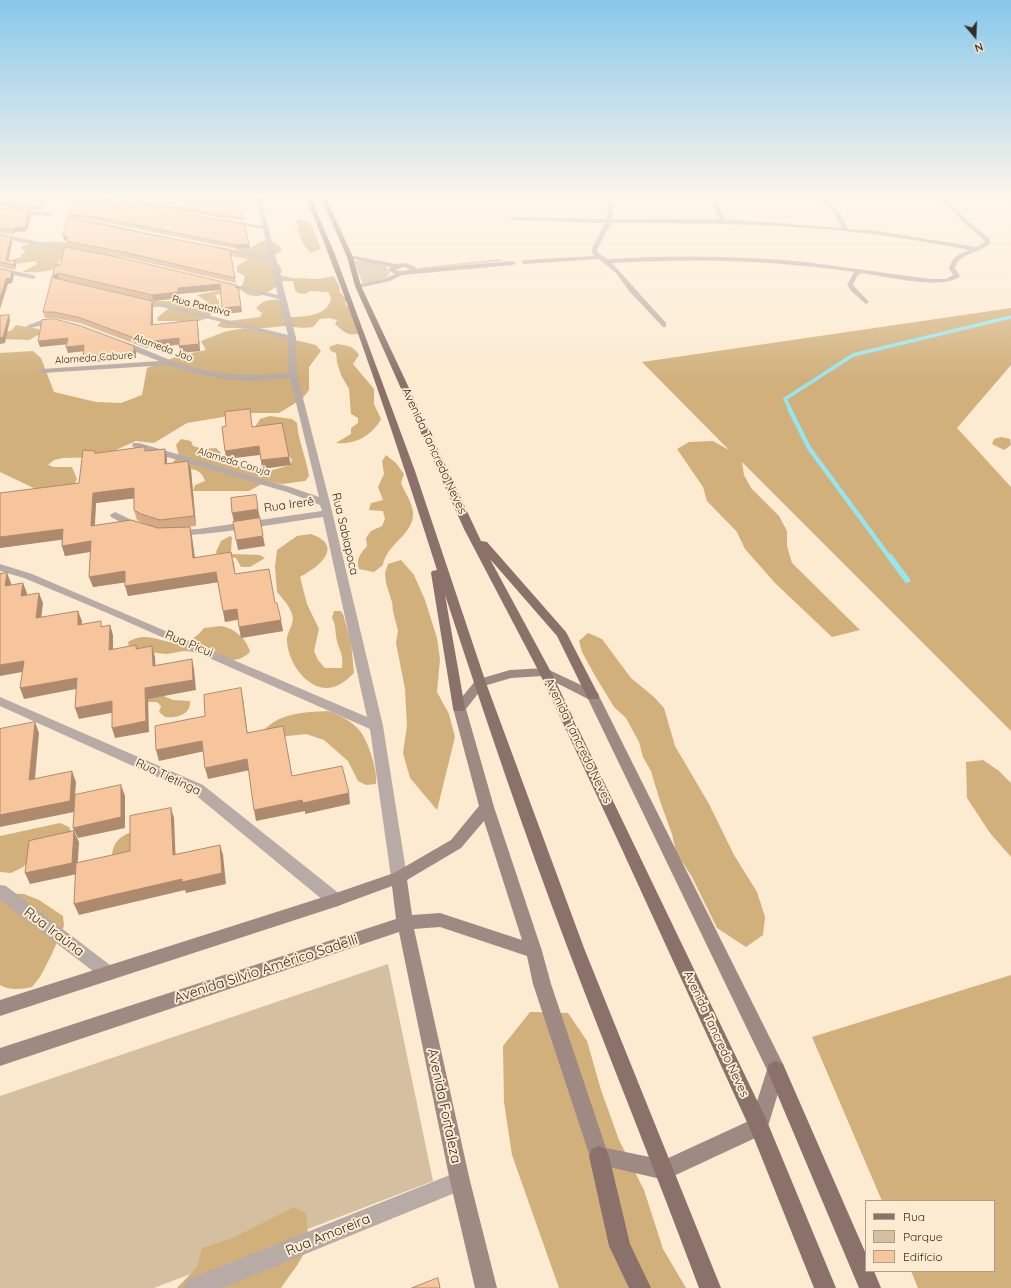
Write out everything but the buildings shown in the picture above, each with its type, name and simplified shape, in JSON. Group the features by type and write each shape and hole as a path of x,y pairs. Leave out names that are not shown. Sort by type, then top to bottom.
{"main road":[{"name":"Avenida Tancredo Neves","path":"332,258 410,471 430,536 480,683 576,948 665,1170 710,1288"},
{"name":"Avenida Tancredo Neves","path":"350,258 358,286 469,529 545,672 627,843 759,1126 825,1288"},
{"path":"469,529 562,635 776,1070 870,1288"},
{"path":"430,536 459,708 487,807 534,951 542,984 599,1156 620,1246 640,1288"},
{"path":"459,708 480,683 510,674 545,672 593,696"},
{"path":"0,1008 335,900 399,877 456,844 487,807"},
{"name":"Avenida Fortaleza","path":"399,877 405,923 460,1182 486,1288"},
{"name":"Avenida Silvio Américo Sadelli","path":"0,1057 405,923 440,920 534,951"},
{"path":"599,1156 665,1170 759,1126 776,1070"}],"street":[{"path":"264,258 273,260"},
{"path":"356,258 396,266 406,270"},
{"path":"396,266 391,270 406,270 523,258"},
{"path":"516,259 553,258"},
{"path":"601,258 607,261 663,325"},
{"path":"607,261 700,258"},
{"path":"705,258 777,262 859,270 932,281 946,281 957,276 952,268 954,261 960,258"},
{"name":"Rua Sabiapoca","path":"273,260 292,338 293,374 326,508 376,726 399,877"},
{"path":"0,270 33,277"},
{"path":"358,286 383,282 406,270"},
{"path":"859,270 854,275 850,285 866,302"},
{"path":"214,282 282,298"},
{"name":"Rua Patativa","path":"129,298 292,338"},
{"path":"30,326 50,321 65,324"},
{"name":"Alameda Jao","path":"114,341 171,362 222,377 249,379 293,374"},
{"name":"Alameda Cabure","path":"42,371 171,362"},
{"name":"Alameda Coruja","path":"136,445 290,490 326,508"},
{"name":"Rua Irerê","path":"168,533 198,532 326,508"},
{"path":"114,515 150,532"},
{"name":"Rua Picui","path":"0,567 109,610 376,726"},
{"name":"Rua Tietinga","path":"0,701 198,789 335,900"},
{"name":"Rua Iraúna","path":"0,891 108,973"},
{"name":"Rua Amoreira","path":"195,1288 460,1182"}],"green space":[{"path":"499,259 504,261 417,268"},
{"path":"354,261 370,261 385,265 390,274 385,278 363,284"},
{"path":"388,964 433,1181 154,1288 0,1288 0,1096"}],"shaded area":[{"path":"112,258 64,259 59,261 58,264 64,265 43,272 22,272 37,264 35,261 18,264 13,262 14,259"},
{"path":"243,258 272,258 280,266 282,271 280,275 292,278 319,279 334,276 340,288 339,291 347,300 345,304 351,309 361,333 346,333 335,324 337,320 329,318 320,319 313,327 303,328 285,326 245,328 316,345 321,351 309,367 309,390 302,399 279,413 247,413 187,423 154,443 136,441 100,457 63,458 54,460 48,465 54,467 72,467 77,479 74,485 38,490 0,472 0,353 33,351 41,358 54,392 96,402 121,403 142,395 147,368 178,356 206,350 201,341 224,332 244,328 224,328 217,326 221,322 260,317 262,313 256,308 259,305 271,300 279,300 288,303 284,317 312,315 319,313 329,305 331,298 328,292 310,291 305,294 298,293 295,290 293,281 284,281 268,292 259,296 248,295 241,290 215,295 219,301 219,308 207,318 192,324 177,321 158,321 157,318 169,308 163,306 135,310 141,300 147,299 160,301 186,300 189,301 191,308 203,307 209,303 197,295 242,286 245,276 237,272 237,266 248,259"},
{"path":"1011,308 1011,365 957,428 1011,487 1011,731 742,462 744,475 751,488 779,516 787,531 787,546 792,563 860,630 832,637 775,583 745,549 737,532 707,501 703,487 677,449 689,442 713,441 729,450 642,362"},
{"path":"16,325 39,329 40,334 29,340 3,339 7,332 12,330"},
{"path":"337,344 352,348 359,355 353,364 374,389 374,404 381,419 368,435 356,441 343,443 336,443 351,434 351,428 358,423 358,418 351,414 349,389 341,375 336,353 331,351 329,347"},
{"path":"270,416 292,419 297,423 309,476 305,481 282,484 267,481 249,491 193,491 195,485 205,481 203,476 192,469 173,468 173,462 179,456 176,445 181,439 191,441 193,446 203,449 216,448 221,453 218,459 223,464 248,467 254,471 266,472 290,465 292,460 288,455 253,430 260,419"},
{"path":"1001,437 1010,439 1011,445 1004,450 992,444 994,439"},
{"path":"386,455 396,463 404,474 401,483 413,512 410,527 389,551 383,565 374,572 359,569 358,559 367,546 366,538 371,531 382,526 385,519 383,511 369,510 371,503 383,500 378,487 384,474 382,461"},
{"path":"311,534 321,539 326,544 327,550 321,562 315,568 300,577 307,604 319,629 314,651 318,660 325,668 342,668 342,655 332,618 334,611 341,611 343,614 351,642 354,673 346,681 328,688 312,684 298,671 293,663 287,638 293,617 288,605 277,592 275,567 277,550 297,536"},
{"path":"230,536 232,537 232,554 260,555 265,558 250,567 241,567 236,558 217,554 216,552 221,541"},
{"path":"401,560 414,575 425,600 437,638 440,659 437,692 449,714 455,737 437,810 410,778 403,753 407,726 405,689 396,643 398,631 392,602 386,583 385,573 388,564"},
{"path":"221,626 231,629 239,635 246,643 250,652 236,660 228,660 186,651 168,654 148,652 129,647 128,642 138,638 147,637 175,643 184,642 194,638 204,628"},
{"path":"588,633 602,639 631,678 654,697 664,708 675,746 709,804 734,855 757,892 765,917 763,935 746,947 717,928 692,877 676,852 672,834 651,771 643,757 639,742 626,718 614,707 582,652 579,641"},
{"path":"107,678 150,690 173,700 190,701 190,706 182,715 165,717 159,712 161,706 157,702 148,702"},
{"path":"328,711 349,721 360,731 369,749 374,764 376,784 366,785 358,781 348,761 324,740 306,734 279,737 261,734 267,727 282,718 300,713"},
{"path":"983,760 999,771 1011,783 1011,857 990,833 967,798 966,762"},
{"path":"60,823 69,827 72,834 30,860 23,867 11,873 0,872 0,836"},
{"path":"137,830 152,833 121,859 112,855 115,845 120,838"},
{"path":"0,893 24,894 39,900 63,916 64,926 51,956 40,977 32,987 12,989 0,985"},
{"path":"1011,975 1011,1288 918,1288 911,1272 995,1272 995,1200 882,1200 812,1037"},
{"path":"530,1012 568,1013 587,1041 601,1090 619,1140 644,1190 663,1249 686,1288 559,1288 512,1155 504,1102 503,1046"},
{"path":"294,1207 306,1214 306,1246 299,1262 281,1288 177,1288 197,1267 202,1248 233,1238"}],"waterway":[{"path":"790,409 785,399 853,355 1011,317"},
{"path":"789,408 809,448 890,558"},
{"path":"890,557 907,580"}]}
